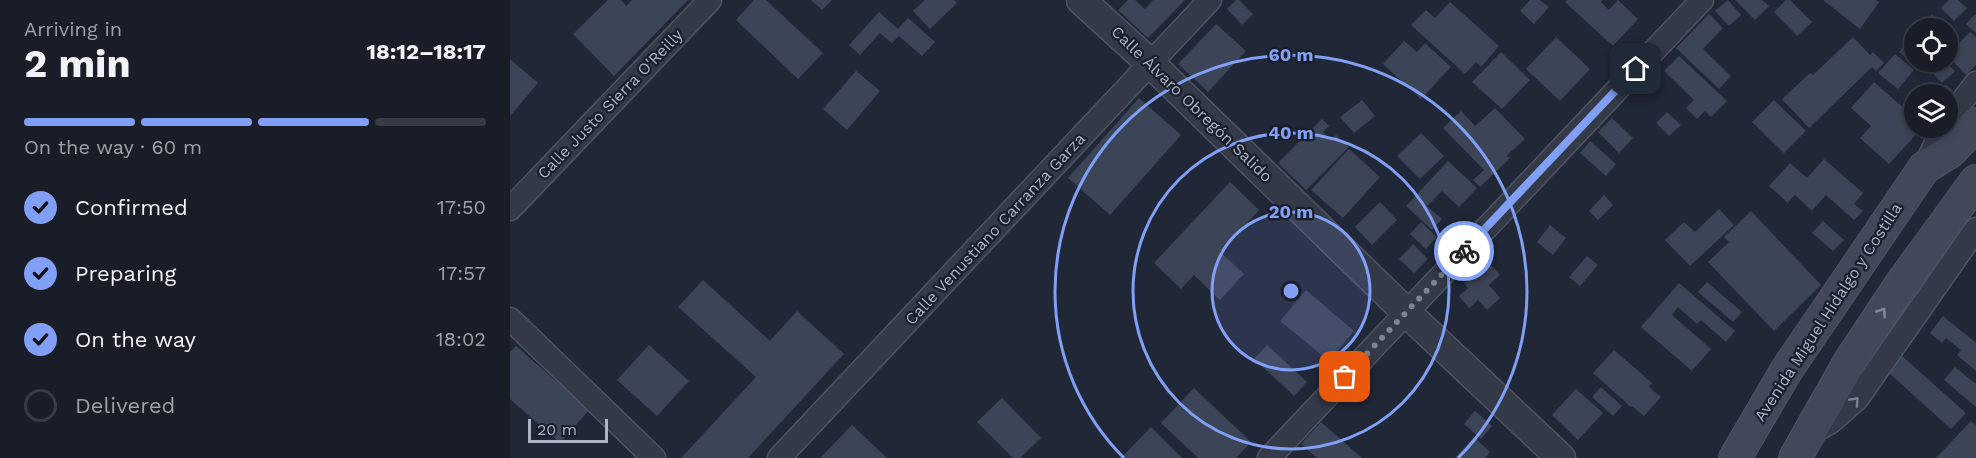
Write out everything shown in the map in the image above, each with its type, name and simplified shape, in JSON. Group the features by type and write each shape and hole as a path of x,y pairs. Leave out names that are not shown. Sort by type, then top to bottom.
{"main road":[{"name":"Avenida Miguel Hidalgo y Costilla","path":"1735,458 1786,371 1924,168 1951,151 1955,138"},
{"path":"1801,446 1850,361 1900,284 1976,181"}],"street":[{"name":"Calle Justo Sierra O'Reilly","path":"510,209 710,0"},
{"name":"Calle Álvaro Obregón Salido","path":"1082,0 1561,458"},
{"name":"Calle Venustiano Carranza Garza","path":"779,458 1210,0"},
{"path":"1269,458 1702,0"},
{"name":"Avenida Miguel Hidalgo y Costilla","path":"1958,127 1976,83"},
{"path":"1801,446 1857,399 1976,229"},
{"path":"510,319 654,458"}],"building":[{"path":"608,0 621,0 626,6 632,0 688,0 614,76 573,34"},
{"path":"754,0 766,0 823,53 798,79 736,20"},
{"path":"811,0 832,0 822,10"},
{"path":"925,0 954,0 957,3 930,29 913,11"},
{"path":"1128,0 1135,0 1145,9 1153,0 1185,0 1148,38 1118,10"},
{"path":"1239,0 1253,14 1242,25 1227,9"},
{"path":"1530,0 1540,0 1549,7 1534,24 1520,11"},
{"path":"1567,0 1603,0 1601,2 1609,10 1618,0 1638,19 1613,46 1565,2"},
{"path":"1728,0 1741,15 1729,26 1715,11"},
{"path":"1735,0 1762,0 1769,6 1755,20"},
{"path":"1786,0 1790,0 1812,22 1797,36 1774,12"},
{"path":"1823,0 1876,0 1879,2 1860,29"},
{"path":"1949,0 1958,0 1967,8 1957,18 1951,18 1941,8"},
{"path":"1450,2 1499,46 1481,67 1476,62 1465,74 1411,25 1426,10 1435,18"},
{"path":"879,12 898,29 908,18 935,42 922,56 899,36 892,43 880,33 860,55 849,45"},
{"path":"1709,14 1723,28 1703,49 1731,76 1719,89 1676,48"},
{"path":"1976,15 1976,33 1966,24"},
{"path":"1216,24 1246,51 1208,92 1178,64"},
{"path":"1970,32 1976,37 1976,65 1966,75 1958,67 1958,44"},
{"path":"1556,37 1590,69 1560,101 1526,69"},
{"path":"1853,37 1870,55 1873,52 1884,63 1876,71 1872,67 1809,128 1782,99 1810,73 1813,75"},
{"path":"1404,41 1417,52 1425,43 1451,67 1421,99 1383,64"},
{"path":"1904,46 1904,56 1899,52"},
{"path":"1501,52 1530,80 1502,109 1472,82"},
{"path":"1895,54 1904,62 1904,72 1912,72 1898,89 1878,73"},
{"path":"1679,56 1727,101 1711,117 1705,111 1697,119 1686,108 1694,100 1664,71"},
{"path":"510,59 538,83 510,116"},
{"path":"856,71 880,91 847,130 823,109"},
{"path":"1932,72 1954,72 1942,83"},
{"path":"1874,82 1904,108 1904,138 1913,138 1889,164 1860,138 1871,126 1851,108"},
{"path":"1139,98 1181,135 1110,215 1068,178"},
{"path":"1362,100 1375,116 1354,133 1340,117"},
{"path":"1774,100 1806,131 1784,153 1752,122"},
{"path":"1495,108 1525,139 1506,156 1510,158 1480,187 1473,180 1484,170 1443,128 1461,111 1475,126"},
{"path":"1667,112 1681,125 1669,136 1656,123"},
{"path":"1612,118 1633,138 1619,153 1598,132"},
{"path":"1322,119 1329,126 1323,132 1331,140 1336,135 1349,147 1306,190 1278,163"},
{"path":"1421,133 1444,156 1420,179 1397,156"},
{"path":"1590,141 1616,164 1606,176 1580,153"},
{"path":"1349,149 1380,177 1343,218 1311,190"},
{"path":"1824,159 1863,193 1854,204 1863,211 1854,220 1826,195 1812,211 1795,195 1788,203 1769,186 1790,163 1807,178"},
{"path":"1448,161 1477,188 1459,207 1442,191 1427,206 1442,219 1432,230 1406,206"},
{"path":"1230,182 1259,210 1220,252 1244,274 1220,300 1194,275 1181,289 1154,263"},
{"path":"1604,195 1613,205 1598,220 1589,211"},
{"path":"1380,202 1397,220 1372,245 1355,227"},
{"path":"1719,209 1734,225 1690,266 1665,240 1684,222 1695,232"},
{"path":"1751,211 1821,285 1774,331 1708,262 1729,242 1724,237"},
{"path":"1823,221 1844,240 1833,251 1812,233"},
{"path":"1421,222 1437,237 1426,249 1410,234"},
{"path":"1550,225 1566,238 1553,255 1537,242"},
{"path":"1413,244 1428,259 1414,273 1399,259"},
{"path":"1587,256 1598,265 1580,286 1569,277"},
{"path":"1488,262 1500,275 1489,285 1500,298 1487,310 1478,300 1469,308 1459,296 1468,288 1464,283"},
{"path":"703,280 770,341 797,311 844,354 748,458 681,458 756,377 678,307"},
{"path":"1707,282 1742,312 1733,322 1698,292"},
{"path":"1679,283 1735,331 1726,342 1701,320 1697,324 1678,307 1672,315 1711,349 1692,371 1641,327"},
{"path":"1306,290 1354,331 1329,361 1280,321"},
{"path":"1943,316 1976,343 1976,371 1957,355 1961,350 1946,338 1942,343 1930,333"},
{"path":"649,345 689,381 657,416 617,380"},
{"path":"1267,345 1307,382 1294,396 1254,359"},
{"path":"516,346 589,410 560,443 510,399 510,352"},
{"path":"1614,350 1652,383 1649,387 1661,397 1644,416 1593,373"},
{"path":"1902,356 1966,413 1951,429 1888,372"},
{"path":"1955,367 1976,384 1976,407 1944,380"},
{"path":"1601,387 1622,406 1613,416 1592,397"},
{"path":"1194,388 1251,442 1236,458 1198,458 1161,423"},
{"path":"1576,389 1603,413 1578,440 1552,415"},
{"path":"1002,398 1041,438 1020,458 1013,458 977,422"},
{"path":"1475,411 1492,426 1481,439 1464,424"},
{"path":"1971,421 1976,425 1976,458 1936,458"},
{"path":"1321,422 1362,458 1317,458 1301,444"},
{"path":"852,425 887,458 820,458"},
{"path":"1151,427 1182,458 1121,458"},
{"path":"1474,437 1490,452 1485,458 1455,458"}],"way so far":[{"path":"1345,377 1464,251"}],"route":[{"path":"1464,251 1636,69"}]}
